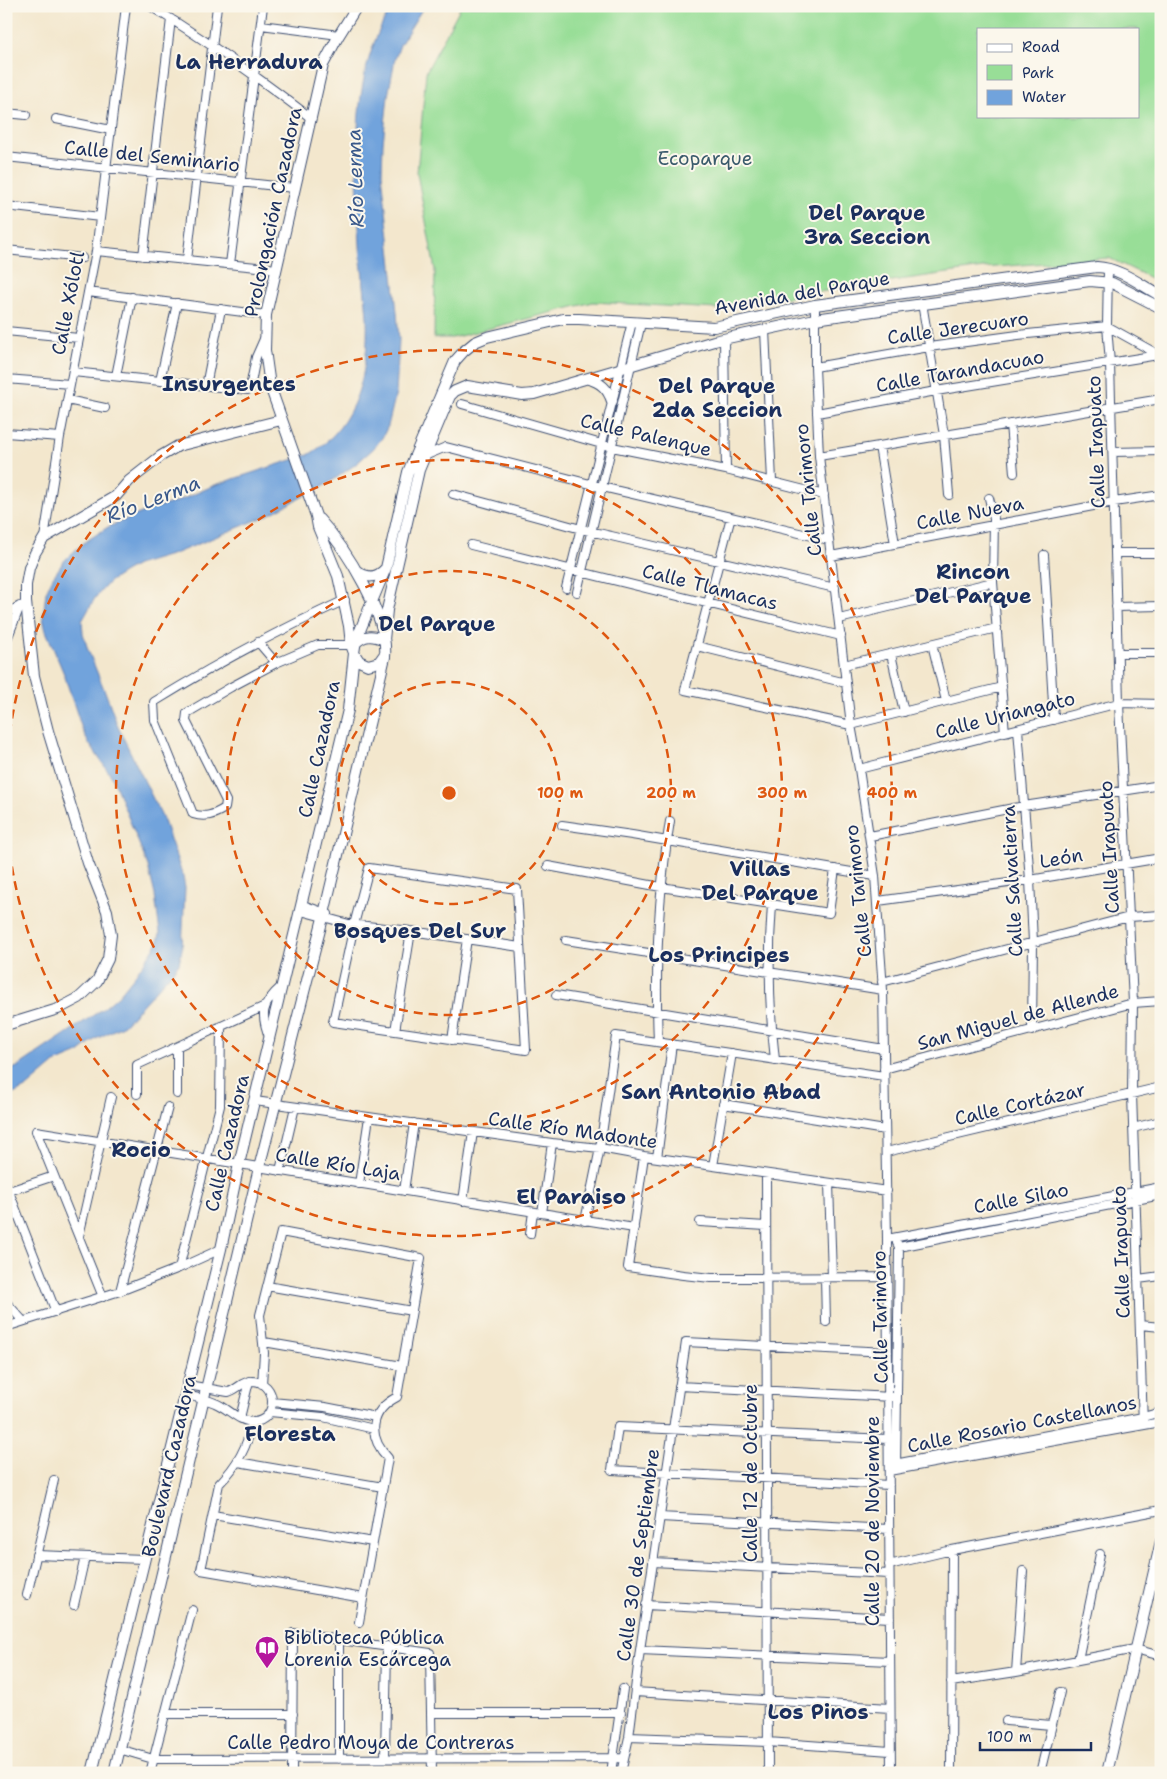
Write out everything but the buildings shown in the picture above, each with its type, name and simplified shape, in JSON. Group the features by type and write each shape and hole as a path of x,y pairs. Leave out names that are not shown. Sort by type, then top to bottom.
{"street":[{"name":"Calle Xólotl","path":"6,1025 58,1009 80,998 97,981 108,959 111,935 107,911 88,863 48,731 34,676 23,604 29,568 35,552 44,538 60,437 96,251 126,6"},
{"path":"150,6 214,46 311,118"},
{"path":"187,260 214,46 217,6"},
{"path":"230,264 263,6"},
{"name":"Prolongación Cazadora","path":"314,511 270,386 265,350 266,315 324,65 339,35 357,6"},
{"path":"143,256 171,19"},
{"path":"261,26 339,35"},
{"path":"6,113 26,115"},
{"path":"56,119 111,130"},
{"name":"Calle del Seminario","path":"6,157 294,188"},
{"path":"6,206 100,217"},
{"path":"6,250 82,258"},
{"path":"96,251 277,269"},
{"name":"Avenida del Parque","path":"446,394 455,361 464,350 475,342 487,336 563,320 579,319 714,327 815,304 1097,267 1119,272 1161,296"},
{"name":"Calle Irapuato","path":"1108,268 1107,326 1113,452 1119,703 1133,1003 1132,1094 1143,1421"},
{"name":"Avenida del Parque","path":"446,394 467,386 522,395 534,394 724,338 814,318 1090,282 1108,282 1161,308"},
{"path":"88,292 266,315"},
{"path":"116,376 132,297"},
{"path":"160,381 177,303"},
{"path":"922,303 944,435 949,496"},
{"name":"Calle Tarimoro","path":"815,304 815,367 819,456 851,725 870,836 878,901 883,986 887,1239 893,1240 899,1247 897,1397 892,1468"},
{"path":"206,386 221,309"},
{"path":"577,592 631,365 637,323"},
{"path":"566,588 620,369 637,323"},
{"path":"1107,326 1159,356"},
{"name":"Calle Jerecuaro","path":"815,367 929,347 1107,326"},
{"path":"765,330 772,481"},
{"path":"6,331 79,338"},
{"path":"73,372 248,390 256,357 265,337"},
{"path":"724,338 726,470"},
{"name":"Calle Tarandacuao","path":"817,413 1110,362 1159,356"},
{"path":"6,379 70,384"},
{"path":"588,379 601,384 610,394 612,401"},
{"path":"354,647 361,638 366,636 384,640 387,610 419,470 446,394"},
{"path":"385,653 379,662 368,665 359,661 354,647 386,568 408,472 446,394"},
{"path":"819,456 1161,399"},
{"path":"67,400 106,408"},
{"name":"Calle Palenque","path":"462,404 612,447 726,470 824,495"},
{"path":"44,538 116,496 144,467 178,446 281,420"},
{"path":"1010,424 1014,473"},
{"path":"6,433 60,437"},
{"path":"879,446 895,544"},
{"path":"412,462 446,447 602,487 829,540"},
{"path":"1113,452 1161,451"},
{"path":"453,494 581,529 835,588"},
{"name":"Calle Nueva","path":"831,556 1114,502 1161,495"},
{"path":"990,498 994,525 993,582 1005,733"},
{"name":"Calle Cazadora","path":"259,1168 324,915 385,653 384,640 372,602 356,571 314,511"},
{"name":"Calle Cazadora","path":"221,1248 239,1164 348,710 354,647 345,600 338,576 318,527 314,511"},
{"path":"731,517 685,690 851,725 1002,687"},
{"name":"Calle Tlamacas","path":"471,545 841,636"},
{"path":"1115,553 1161,553"},
{"path":"1044,555 1054,720"},
{"path":"356,571 364,576 372,577 380,574 386,568"},
{"path":"839,619 993,582"},
{"path":"345,600 258,642 154,702 155,720 192,814 202,817 216,814 225,808 226,801 186,722 187,713 230,687 318,644 354,647"},
{"path":"6,613 23,604"},
{"path":"6,642 23,604"},
{"path":"1116,607 1161,606"},
{"path":"844,665 997,628"},
{"path":"258,642 276,663"},
{"path":"932,644 946,701"},
{"path":"697,646 846,683"},
{"path":"1118,653 1161,653"},
{"path":"891,654 904,712"},
{"name":"Calle Uriangato","path":"859,769 1119,703 1161,704"},
{"name":"Calle Salvatierra","path":"1018,730 1033,942 1032,1031"},
{"path":"870,836 1024,806 1161,785"},
{"path":"658,1042 656,1011 657,954 661,887 670,821"},
{"path":"562,825 875,876"},
{"name":"León","path":"878,901 1030,880 1161,858"},
{"path":"548,866 661,887 829,913 834,869"},
{"path":"369,868 517,889 526,1050 333,1022 357,924 369,868"},
{"path":"772,904 769,972 775,1060"},
{"path":"302,908 357,924 520,947"},
{"path":"566,940 769,972 883,986 1033,942 1129,917 1161,915"},
{"path":"395,1031 411,931"},
{"path":"452,1040 467,939"},
{"path":"270,1040 264,1024 265,1006 273,994 283,985"},
{"path":"556,994 884,1049"},
{"name":"San Miguel de Allende","path":"884,1072 1133,1003 1161,1001"},
{"path":"137,1094 137,1065 265,1006"},
{"path":"179,1268 220,1106 221,1026"},
{"path":"586,1220 600,1148 616,1036 775,1060 884,1072"},
{"path":"658,1158 672,1044"},
{"path":"177,1047 177,1094"},
{"path":"713,1166 732,1053"},
{"name":"Calle Cortázar","path":"886,1152 1161,1087"},
{"path":"78,1236 111,1097"},
{"name":"Calle Río Madonte","path":"255,1101 552,1143 600,1148 887,1191"},
{"path":"724,1104 886,1130"},
{"path":"280,1171 295,1106"},
{"path":"120,1291 168,1107"},
{"path":"359,1184 369,1117"},
{"path":"1133,1128 1161,1121"},
{"path":"404,1191 414,1124"},
{"name":"Calle Río Laja","path":"54,1176 36,1131 634,1228"},
{"path":"463,1201 473,1132"},
{"path":"542,1213 552,1143"},
{"path":"644,1156 628,1267 711,1278 887,1277"},
{"name":"Boulevard Cazadora","path":"114,1773 259,1168"},
{"name":"Calle 12 de Octubre","path":"766,1174 768,1773"},
{"path":"56,1312 7,1189 54,1176 103,1297"},
{"path":"826,1322 829,1183"},
{"name":"Calle Silao","path":"899,1247 1135,1197 1161,1187"},
{"name":"Calle Silao","path":"887,1239 1135,1197 1161,1195"},
{"path":"530,1234 533,1212"},
{"path":"700,1222 766,1226"},
{"path":"262,1384 264,1342 260,1315 281,1232 421,1258 397,1396 381,1408 376,1417 374,1428 380,1450 388,1458 359,1622"},
{"name":"Calle 20 de Noviembre","path":"887,1239 888,1440 892,1468 889,1485 890,1773"},
{"path":"6,1326 120,1291 179,1268 221,1248"},
{"name":"Boulevard Cazadora","path":"92,1773 221,1248"},
{"path":"1138,1279 1161,1276"},
{"path":"267,1286 412,1311"},
{"path":"6,1302 23,1321"},
{"path":"1140,1325 1161,1327"},
{"path":"264,1342 402,1366"},
{"name":"Calle 30 de Septiembre","path":"622,1773 629,1737 646,1605 686,1342 766,1346"},
{"path":"766,1346 888,1352"},
{"path":"240,1418 249,1381"},
{"path":"186,1390 204,1394 228,1392 249,1381 262,1384 270,1391 272,1402 270,1412 262,1419 252,1422 240,1418 204,1394"},
{"path":"679,1386 897,1397"},
{"path":"272,1402 325,1407 376,1417"},
{"path":"270,1412 322,1416 374,1428"},
{"name":"Calle Rosario Castellanos","path":"1143,1421 1161,1412"},
{"name":"Calle Rosario Castellanos","path":"892,1468 1143,1421 1161,1422"},
{"path":"252,1422 247,1443 238,1462 219,1484 201,1570 363,1598"},
{"path":"888,1440 618,1427 612,1470 889,1485"},
{"path":"238,1462 383,1487"},
{"path":"26,1595 54,1480"},
{"path":"889,1565 952,1550 1161,1510"},
{"path":"213,1514 373,1542"},
{"path":"660,1517 889,1529"},
{"path":"1107,1773 1136,1649 1158,1566 1161,1541"},
{"path":"951,1773 952,1550"},
{"path":"1078,1660 1100,1554"},
{"path":"36,1555 144,1559"},
{"path":"74,1605 85,1557"},
{"path":"653,1562 889,1574"},
{"path":"1016,1672 1023,1571"},
{"path":"646,1605 890,1618"},
{"path":"150,1773 192,1610"},
{"path":"292,1773 293,1633 430,1653 432,1773"},
{"path":"339,1639 339,1758"},
{"path":"385,1758 387,1646"},
{"path":"952,1682 1136,1649 1161,1656"},
{"path":"640,1650 890,1661"},
{"name":"Calle 30 de Septiembre","path":"611,1773 621,1714 623,1689"},
{"path":"635,1692 890,1708"},
{"path":"1040,1773 1060,1692"},
{"path":"431,1713 621,1714"},
{"path":"165,1714 293,1714"},
{"path":"1006,1721 1051,1724"},
{"path":"629,1737 768,1742 890,1751"},
{"name":"Calle Pedro Moya de Contreras","path":"119,1749 154,1759 624,1758"},
{"path":"1160,1773 1161,1768"}],"green space":[{"name":"Ecoparque","path":"461,6 1149,6 1161,11 1161,283 1109,258 983,268 843,288 717,309 593,302 452,338 434,338 435,270 417,173 426,72"}],"water":[{"path":"392,6 424,6 400,45 395,59 388,96 383,143 382,173 399,340 396,393 388,426 382,438 373,449 329,483 264,517 174,554 137,565 109,582 95,598 82,621 83,633 118,727 164,821 183,877 185,888 182,949 179,963 174,970 124,1025 96,1039 77,1054 55,1063 27,1087 6,1098 6,1072 17,1067 104,1008 119,995 158,942 160,933 155,895 148,866 112,777 88,742 82,729 64,674 46,631 43,618 46,592 64,561 82,544 108,527 151,509 176,502 215,485 310,454 326,442 350,412 362,376 367,338 367,311 358,212 357,162 359,113 367,65 377,35"}],"place":[{"name":"Biblioteca Pública Lorenia Escárcega","path":"267,1669"}],"district":[{"name":"La Herradura","path":"249,62"},
{"name":"Del Parque 3ra Seccion","path":"867,225"},
{"name":"Insurgentes","path":"229,384"},
{"name":"Del Parque 2da Seccion","path":"717,398"},
{"name":"Rincon Del Parque","path":"973,584"},
{"name":"Del Parque","path":"437,624"},
{"name":"Villas Del Parque","path":"760,881"},
{"name":"Bosques Del Sur","path":"420,931"},
{"name":"Los Principes","path":"719,955"},
{"name":"San Antonio Abad","path":"721,1092"},
{"name":"Rocio","path":"141,1150"},
{"name":"El Paraiso","path":"571,1197"},
{"name":"Floresta","path":"290,1434"},
{"name":"Los Pinos","path":"818,1712"}],"water label":[{"name":"Río Lerma","path":"355,178"},
{"name":"Río Lerma","path":"153,499"}]}
